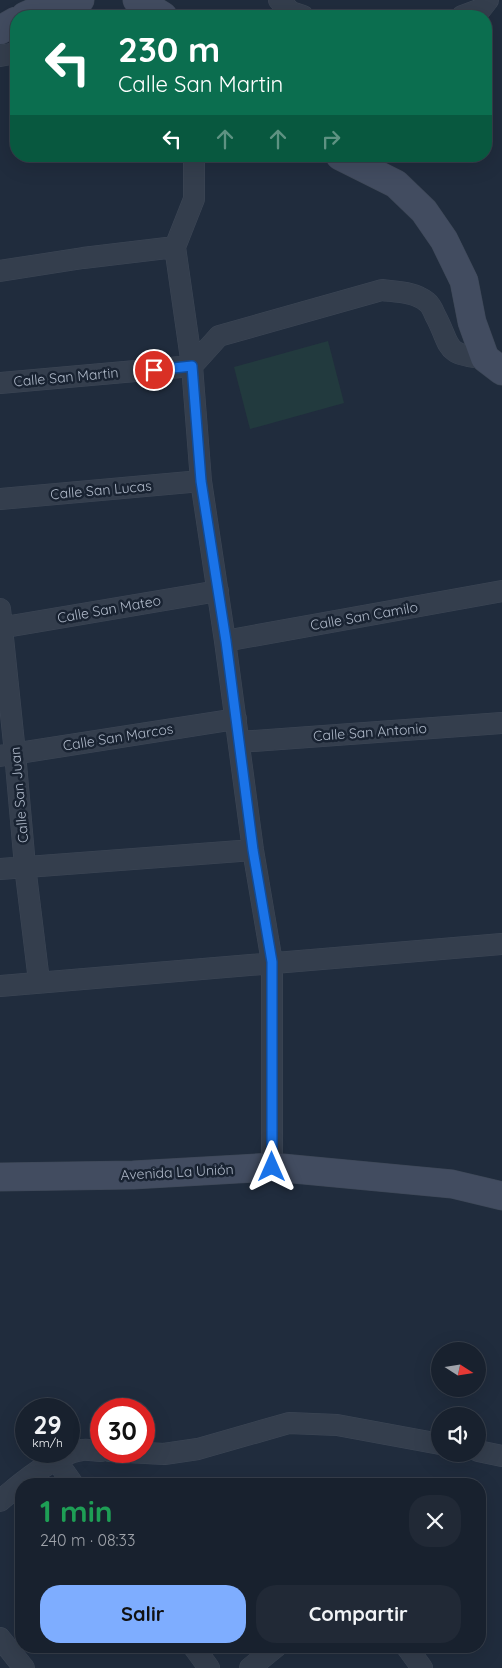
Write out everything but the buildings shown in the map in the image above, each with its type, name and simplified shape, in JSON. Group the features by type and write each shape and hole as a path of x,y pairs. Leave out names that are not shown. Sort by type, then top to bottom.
{"main road":[{"path":"42,10 80,0"},
{"path":"137,0 153,10"},
{"path":"352,162 396,184 424,211 444,240 464,281 472,322 494,364"},
{"name":"Avenida La Unión","path":"0,1178 132,1175 272,1167 452,1184 502,1196"}],"street":[{"path":"279,0 289,10"},
{"path":"476,10 481,8 488,0"},
{"path":"194,162 194,199 175,247 192,366 201,481 226,641 253,850 272,962 272,1167"},
{"path":"0,271 83,258 175,247"},
{"path":"192,366 219,336 382,290 404,292 418,296 429,303 437,317 447,345 466,357 494,364"},
{"name":"Calle San Martin","path":"0,383 192,366"},
{"name":"Calle San Lucas","path":"0,499 201,481"},
{"name":"Calle San Mateo","path":"1,621 218,591"},
{"name":"Calle San Camilo","path":"226,641 502,591"},
{"name":"Calle San Juan","path":"1,621 8,755 25,866 38,981"},
{"name":"Calle San Marcos","path":"8,755 236,719"},
{"name":"Calle San Antonio","path":"239,742 502,723"},
{"path":"0,869 253,850"},
{"path":"0,986 38,981 502,944"},
{"path":"155,1454 198,1449 289,1423 337,1425 431,1442"},
{"path":"486,1453 502,1456"},
{"path":"28,1478 51,1463"},
{"path":"58,1463 70,1478"},
{"path":"0,1501 15,1488"},
{"path":"0,1638 24,1668"},
{"path":"198,1653 209,1668"},
{"path":"250,1668 268,1653"},
{"path":"411,1653 422,1668"}],"green space":[{"path":"328,341 344,403 250,429 234,367"}],"route":[{"path":"154,370 192,366 201,481 226,641 253,850 272,962 272,1167"}]}
